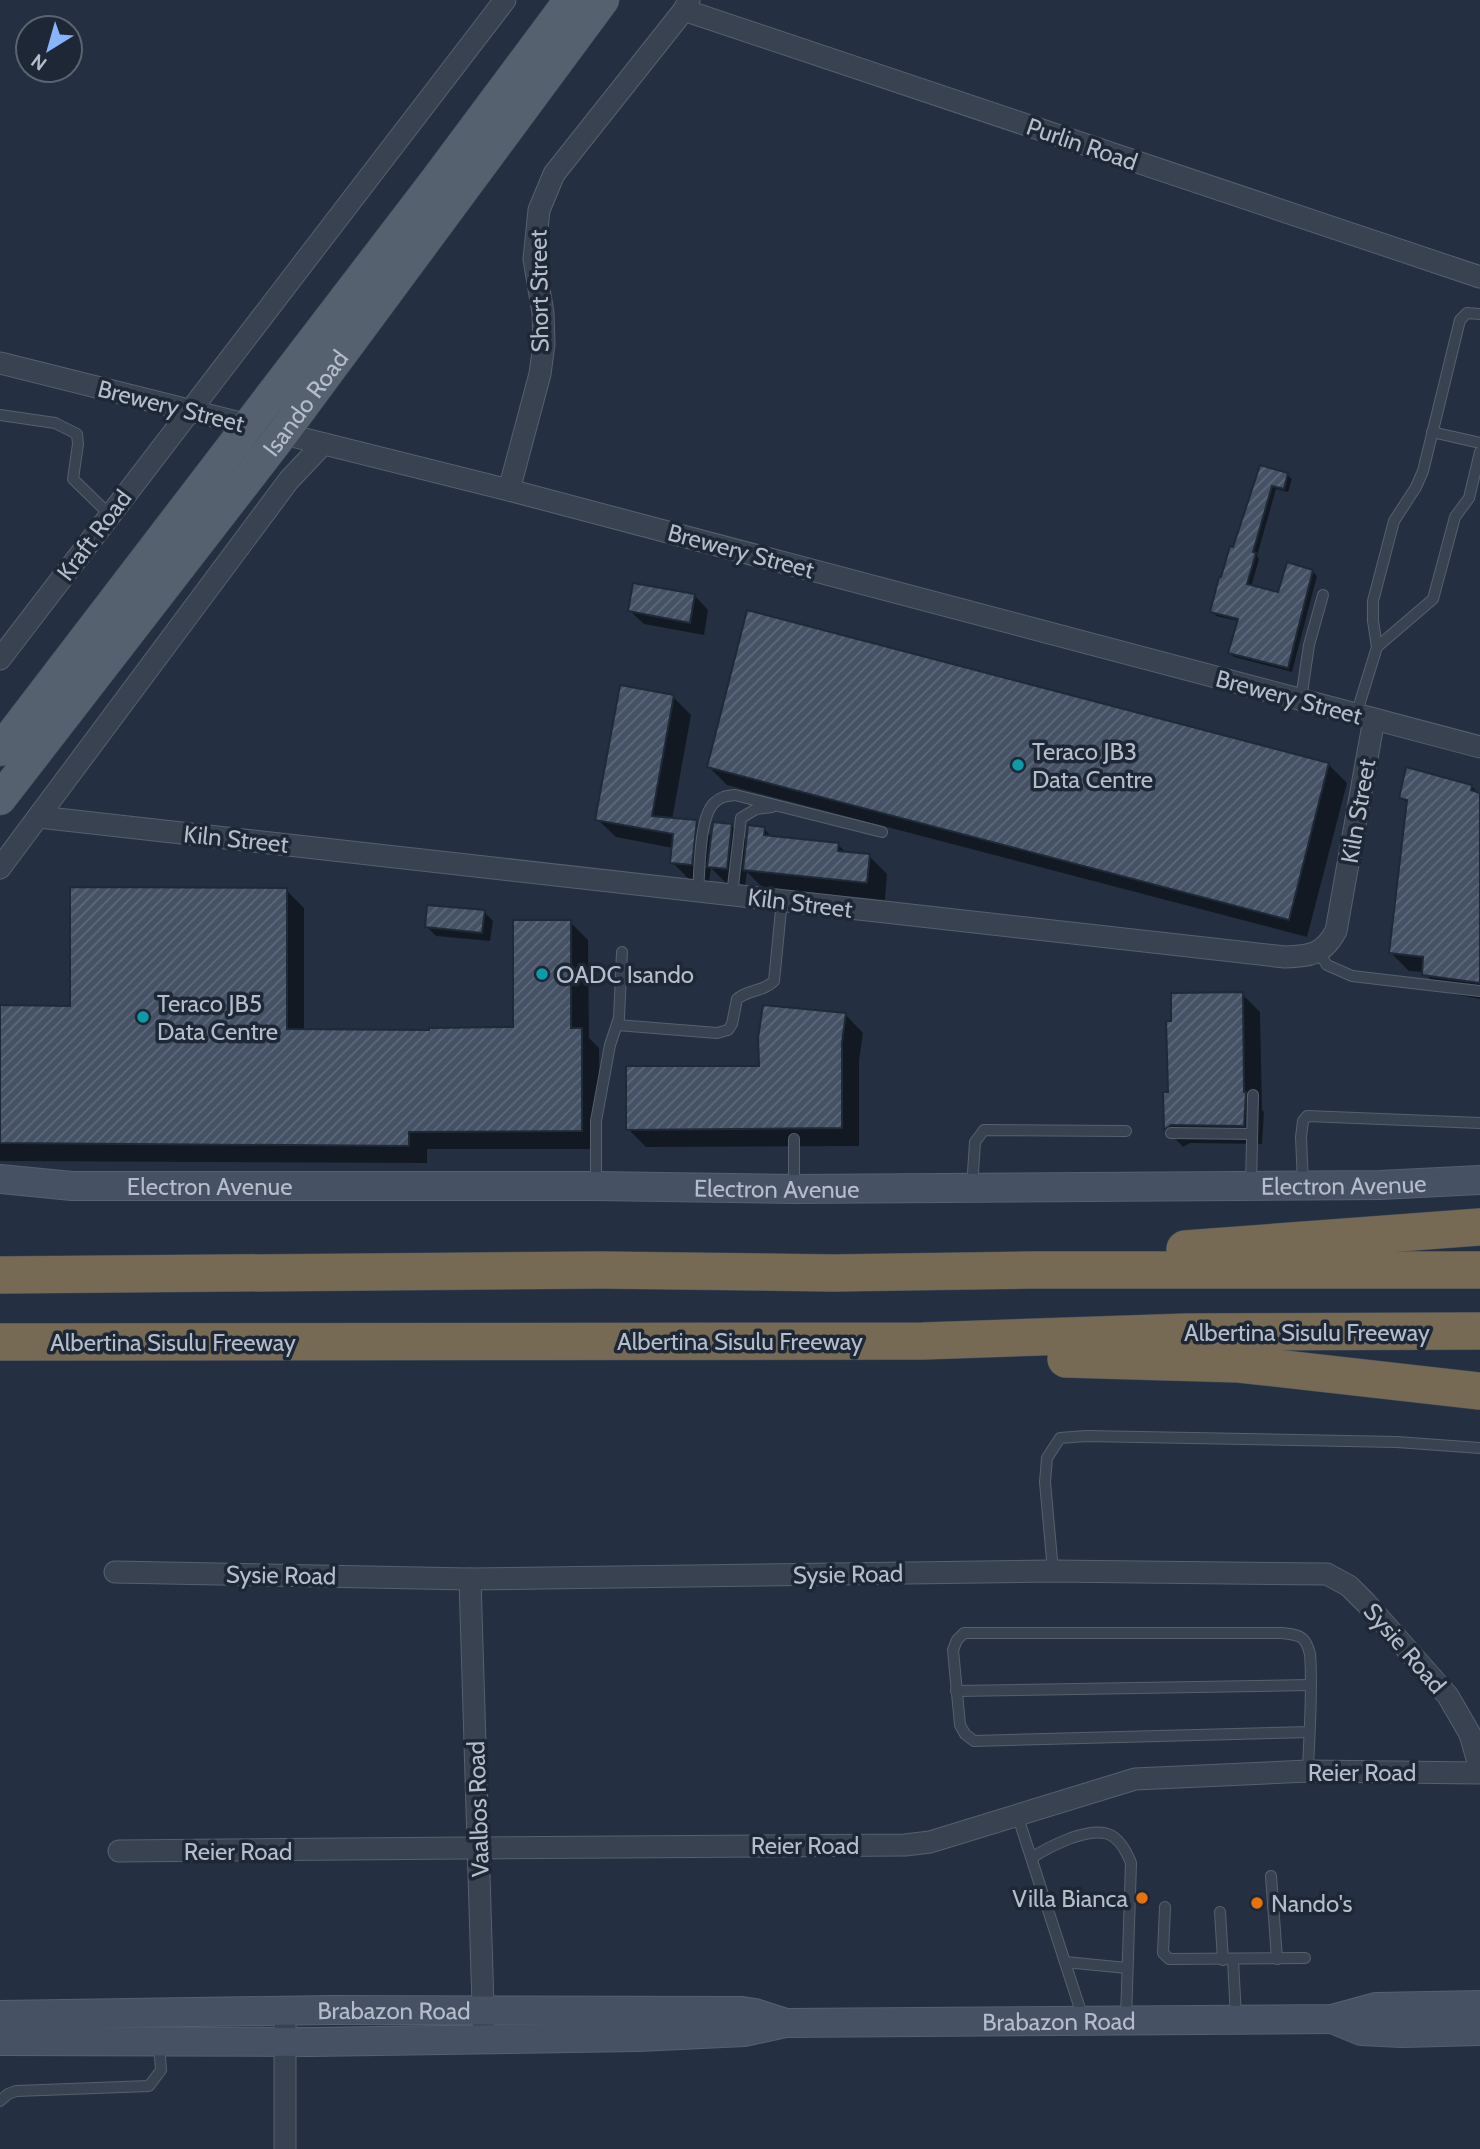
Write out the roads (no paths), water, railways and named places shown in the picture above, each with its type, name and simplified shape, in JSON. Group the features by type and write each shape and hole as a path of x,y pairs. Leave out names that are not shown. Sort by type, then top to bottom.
{"highway":[{"path":"1031,1269 1166,1251 1480,1227"},
{"path":"0,1275 601,1270 833,1273 1031,1269 1480,1270"},
{"name":"Albertina Sisulu Freeway","path":"0,1342 923,1341 1188,1332 1480,1331"},
{"path":"923,1341 976,1356 1240,1364 1480,1391"}],"main road":[{"name":"Isando Road","path":"0,750 436,180 570,0"},
{"name":"Isando Road","path":"0,799 282,433 603,0"},
{"name":"Electron Avenue","path":"0,1179 72,1186 596,1186 794,1189 1304,1186 1480,1180"},
{"name":"Electron Avenue","path":"0,1198 26,1196 72,1186"},
{"name":"Brabazon Road","path":"0,2041 484,2039 722,2034 785,2023 1332,2020 1376,2007 1480,2018"},
{"name":"Brabazon Road","path":"0,2015 285,2010 742,2011 755,2012 785,2023"},
{"path":"162,2041 164,2011"}],"street":[{"path":"189,412 505,0"},
{"name":"Purlin Road","path":"686,5 1480,277"},
{"name":"Short Street","path":"509,490 540,374 544,344 543,313 534,259 539,210 554,174 686,5"},
{"name":"Brewery Street","path":"0,363 509,490 1480,747"},
{"name":"Kraft Road","path":"0,659 189,412"},
{"path":"0,868 289,480 323,444"},
{"name":"Kiln Street","path":"39,817 782,900 929,919 1284,957 1311,955 1331,939 1339,919 1365,717"},
{"name":"Sysie Road","path":"115,1572 470,1579 1053,1571 1327,1574 1339,1579 1379,1616 1452,1702 1470,1734 1480,1771"},
{"name":"Vaalbos Road","path":"470,1579 484,2039"},
{"name":"Reier Road","path":"119,1851 480,1849 626,1845 905,1845 930,1842 1135,1779 1308,1771 1480,1771"},
{"path":"1480,1995 1480,2018"},
{"path":"285,2010 285,2149"}],"lane":[{"path":"1365,717 1377,647 1373,601 1394,521 1420,479 1460,320 1467,313 1480,314"},
{"path":"0,415 55,423 77,434 73,479 110,515"},
{"path":"1432,432 1480,443"},
{"path":"1377,647 1433,599 1455,517 1471,493 1480,452"},
{"path":"1301,699 1309,645 1323,594"},
{"path":"698,891 705,821 716,801 724,796 735,795 882,832"},
{"path":"732,895 741,817 756,810 778,806"},
{"path":"617,1025 716,1033 728,1030 732,1024 737,999 744,993 767,988 774,981 782,900"},
{"path":"1318,951 1327,965 1352,976 1480,990"},
{"path":"596,1186 596,1121 610,1045 620,1018 622,952"},
{"path":"1251,1186 1253,1095"},
{"path":"1304,1186 1301,1137 1303,1121 1307,1116 1480,1123"},
{"path":"972,1188 975,1142 984,1130 1126,1131"},
{"path":"1171,1133 1252,1134"},
{"path":"794,1139 794,1189"},
{"path":"1053,1571 1045,1482 1047,1458 1060,1438 1086,1436 1397,1442 1480,1448"},
{"path":"1308,1771 1309,1732 1309,1685 1310,1651 1304,1640 1296,1635 964,1633 953,1650 960,1725 965,1734 974,1741 1309,1732"},
{"path":"956,1691 1309,1685"},
{"path":"1017,1814 1083,2021"},
{"path":"1031,1858 1048,1846 1101,1831 1118,1839 1125,1848 1131,1863 1126,2020"},
{"path":"1271,1876 1277,1959"},
{"path":"1273,1907 1306,1904"},
{"path":"1165,1907 1163,1953 1169,1959 1305,1958"},
{"path":"1220,1912 1236,2020"},
{"path":"1065,1962 1127,1968"},
{"path":"0,2101 16,2091 149,2086 162,2070 162,2041"}],"place":[{"name":"Teraco JB3 Data Centre","path":"1018,765"},
{"name":"OADC Isando","path":"542,974"},
{"name":"Teraco JB5 Data Centre","path":"143,1017"},
{"name":"Villa Bianca","path":"1142,1898"},
{"name":"Nando's","path":"1257,1903"}]}
